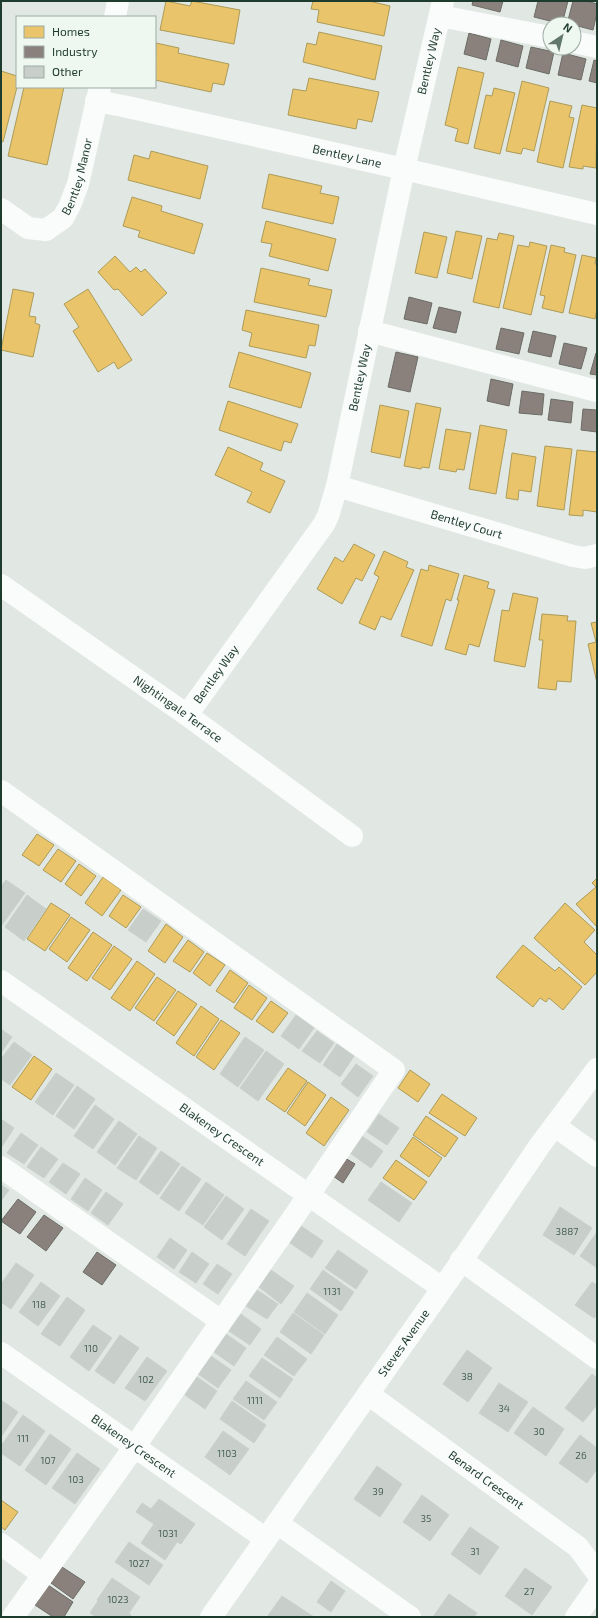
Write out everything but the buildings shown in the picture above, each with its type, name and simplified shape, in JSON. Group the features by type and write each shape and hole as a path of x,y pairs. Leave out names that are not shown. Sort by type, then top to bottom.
{"street":[{"path":"115,16 118,1"},
{"path":"442,8 542,35"},
{"name":"Bentley Way","path":"187,714 324,524 328,516 337,486 404,169 442,8"},
{"path":"582,44 597,47"},
{"name":"Bentley Lane","path":"98,94 123,106 597,214"},
{"name":"Bentley Manor","path":"1,209 28,228 46,230 63,218 78,184 98,94"},
{"path":"369,331 597,391"},
{"name":"Bentley Court","path":"337,486 574,556 585,558 597,556"},
{"name":"Nightingale Terrace","path":"1,585 187,714 352,836"},
{"path":"1,791 394,1070 135,1446 13,1617"},
{"name":"Blakeney Crescent","path":"1,981 442,1288"},
{"name":"Steves Avenue","path":"211,1617 555,1126 597,1070"},
{"path":"555,1126 597,1156"},
{"path":"1,1167 221,1321"},
{"path":"461,1260 597,1358"},
{"name":"Blakeney Crescent","path":"1,1353 135,1446 410,1617"},
{"name":"Benard Crescent","path":"368,1394 578,1547 597,1573"},
{"path":"1,1544 43,1575"},
{"path":"576,1617 597,1587"}]}
